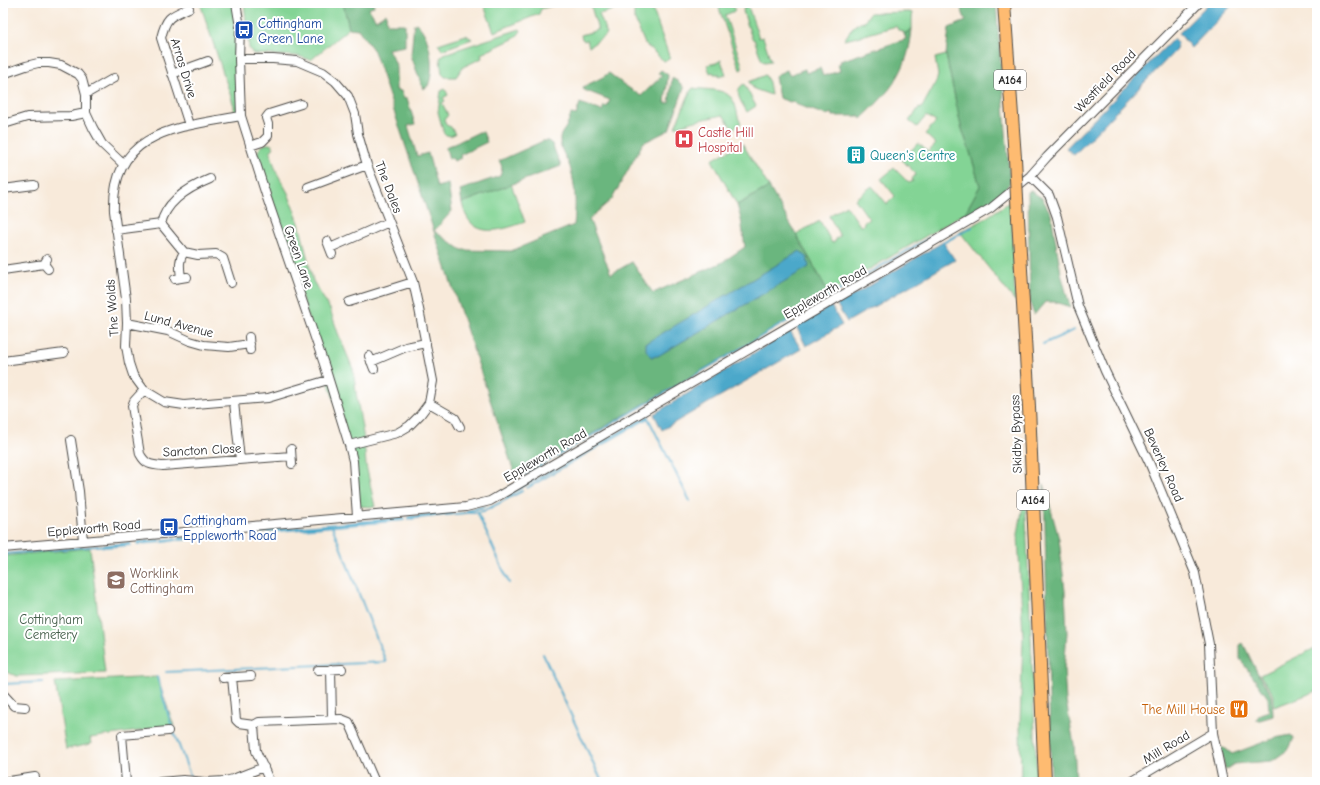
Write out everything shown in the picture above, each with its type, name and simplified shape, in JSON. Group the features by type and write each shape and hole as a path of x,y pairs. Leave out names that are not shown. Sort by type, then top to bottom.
{"highway":[{"name":"Skidby Bypass","path":"1004,3 1030,407 1045,782"}],"street":[{"name":"Green Lane","path":"236,3 240,28 239,58 241,116 266,198 349,445 353,461 357,516"},
{"name":"Westfield Road","path":"1030,176 1199,3"},
{"name":"Arras Drive","path":"189,8 172,15 164,25 162,38 189,125"},
{"name":"The Dales","path":"239,58 298,61 322,72 335,81 348,96 355,114 358,134 367,165 412,282 433,381 430,403"},
{"path":"172,74 208,62"},
{"path":"3,74 38,63 57,64 78,74 82,79 86,94 86,113 102,144 123,164"},
{"path":"86,94 114,78"},
{"path":"250,146 262,142 268,136 268,124 266,118 269,114 302,104"},
{"path":"3,121 4,127 27,117 71,116 86,113"},
{"name":"The Wolds","path":"241,116 189,125 168,131 142,143 133,151 123,164 115,183 113,197 126,299 126,346 129,363 133,375 144,390 164,402 184,405 268,398 328,380"},
{"path":"308,187 367,165"},
{"name":"Eppleworth Road","path":"3,548 466,506 490,501 991,208 1030,176"},
{"name":"Beverley Road","path":"1030,176 1049,195 1057,217 1078,306 1105,371 1149,462 1195,573 1210,644 1213,733 1223,782"},
{"path":"161,224 162,219 181,194 197,185 211,180"},
{"path":"3,189 37,185"},
{"path":"330,248 390,222"},
{"path":"116,230 161,224"},
{"path":"161,224 184,252 216,254 223,258 232,279"},
{"path":"181,278 179,263 184,252"},
{"path":"3,270 46,264"},
{"path":"349,302 412,282"},
{"name":"Lund Avenue","path":"127,323 168,330 190,341 204,345 229,347 250,343"},
{"path":"371,362 406,347 426,343"},
{"path":"3,361 64,353"},
{"name":"Sancton Close","path":"144,390 134,401 132,406 140,454 144,461 163,466 291,456"},
{"path":"234,402 240,460"},
{"path":"349,445 397,433 409,426 430,403 455,418 460,427"},
{"path":"70,438 79,491 83,541"},
{"path":"318,670 342,668"},
{"path":"331,669 332,719"},
{"path":"223,678 251,676"},
{"path":"232,677 236,720 239,723 254,725 259,722 332,719 341,719 349,722 375,782"},
{"path":"3,694 14,706 25,707"},
{"path":"254,725 256,751 270,782"},
{"path":"126,782 122,735 168,731"},
{"name":"Mill Road","path":"1131,782 1213,733"},
{"path":"160,782 207,782 233,780 264,768"},
{"path":"3,782 35,776"}],"green space":[{"path":"200,3 236,3 241,116 234,117 234,106"},
{"path":"244,3 343,3 349,28 311,60 298,56 253,54 249,48"},
{"path":"343,3 374,3 375,5 369,9 376,20 386,13 387,24 405,24 405,46 388,49 396,65 396,90 401,91 404,99 407,98 415,124 408,126 417,156 428,153 437,187 448,184 452,211 434,231 462,250 511,251 574,225 575,203 573,181 570,167 561,146 560,138 568,124 571,114 576,115 580,103 602,111 604,106 607,107 610,100 584,90 583,87 609,73 641,96 662,76 658,73 661,70 668,75 665,103 669,103 672,78 679,82 684,88 669,130 643,143 612,199 589,219 611,274 632,262 653,293 721,263 745,247 741,219 737,205 769,187 830,296 516,478 374,51 358,29 349,28"},
{"path":"483,3 562,3 541,9 539,14 494,32"},
{"path":"590,3 617,3 617,9 599,14 607,34 589,47 587,40 584,41 581,35 598,30"},
{"path":"732,3 735,11 725,15 742,65 742,69 740,70 719,8"},
{"path":"960,3 996,3 1010,183 998,198 965,217 965,213 980,186 961,126 946,55 949,28 966,21"},
{"path":"651,4 670,59 664,61 645,44 634,18 634,11"},
{"path":"748,6 759,38 763,37 771,61 762,61 754,39 752,39 743,11 744,7"},
{"path":"870,13 913,13 912,29 904,34 903,31 898,30 896,26 844,40 853,27 864,22"},
{"path":"416,23 421,28 425,36 431,62 428,86 423,89 411,55 414,24"},
{"path":"520,29 521,31 515,38 481,54 482,58 463,67 456,77 445,77 442,74 440,58 444,54"},
{"path":"912,29 907,57 902,69 881,99 861,119 859,116 833,116 832,113 826,115 795,104 792,101 790,102 779,98 775,77 778,74 787,70 789,75 805,69 806,73 820,68 823,76 840,71 838,64 841,63 840,61 906,39 904,34"},
{"path":"466,35 472,39 442,50 438,44"},
{"path":"946,55 961,126 980,186 965,213 829,293 796,234 820,221 832,243 840,236 829,216 846,205 861,227 864,224 863,223 869,219 855,199 872,186 887,204 895,196 881,179 894,168 909,183 913,181 912,179 916,174 902,160 918,143 928,152 936,144 925,134 936,122 926,116 917,127 909,121 919,108 921,109 936,82 938,75 935,58"},
{"path":"721,60 726,75 719,77 719,74 714,74 713,72 710,73 707,65"},
{"path":"765,75 769,82 771,95 754,89 749,82"},
{"path":"744,84 756,106 747,112 738,94 740,87"},
{"path":"693,88 719,91 730,96 737,110 741,123 733,129 723,115 675,127"},
{"path":"445,89 448,95 443,98 445,101 442,103 448,115 444,120 446,125 451,127 455,134 450,136 444,134 438,112 441,91"},
{"path":"479,132 483,132 487,142 460,155 461,158 454,161 452,158 449,159 446,148 447,146"},
{"path":"543,141 548,141 552,144 561,166 462,203 460,190 500,176 502,168 499,161"},
{"path":"742,143 769,187 737,205 712,160"},
{"path":"266,144 270,144 274,147 270,152 277,173 288,193 299,223 313,281 330,309 353,369 364,440 366,465 375,507 356,506 353,461 257,154 260,148"},
{"path":"511,184 525,222 495,230 478,228 471,223 466,215 462,203"},
{"path":"1031,191 1042,198 1051,214 1061,273 1070,307 1055,302 1045,302 1034,315 1030,303 1028,192"},
{"path":"1011,201 1015,301 960,232 981,221"},
{"path":"1044,484 1059,539 1065,591 1067,633 1064,669 1066,701 1074,744 1076,782 1051,782"},
{"path":"1025,494 1037,782 1021,782 1020,724 1023,637 1018,534"},
{"name":"Cottingham Cemetery","path":"90,548 105,673 17,676 3,671 3,556"},
{"path":"1243,643 1259,676 1272,695 1273,716 1256,720 1260,714 1269,711 1268,698 1240,659 1240,645"},
{"path":"1317,647 1317,691 1274,707 1274,695 1260,675"},
{"path":"157,677 174,726 90,738 91,744 66,749 55,682"},
{"path":"1291,735 1294,738 1289,749 1272,761 1234,764 1225,770 1220,747 1226,749 1232,754 1275,738"}],"water":[{"path":"1209,3 1234,3 1191,48 1179,33"},
{"path":"1174,38 1178,43 1175,51 1074,155 1066,148"},
{"path":"943,242 955,260 847,322 837,305"},
{"path":"800,251 807,257 809,267 658,356 651,357 646,350 646,343"},
{"path":"831,306 842,325 806,346 796,326"},
{"path":"790,331 801,349 662,430 654,414"}],"waterway":[{"path":"965,217 996,199"},
{"path":"540,466 965,217"},
{"path":"943,243 972,227"},
{"path":"1043,344 1074,330"},
{"path":"506,496 648,416"},
{"path":"527,488 648,418 690,501"},
{"path":"525,475 541,466"},
{"path":"408,519 484,511 522,491"},
{"path":"467,511 486,506"},
{"path":"408,517 451,512"},
{"path":"478,514 509,583"},
{"path":"179,538 403,518"},
{"path":"255,533 404,520"},
{"path":"166,672 386,662 332,526"},
{"path":"179,540 214,537"},
{"path":"163,540 175,539"},
{"path":"138,542 160,540"},
{"path":"163,542 176,540"},
{"path":"137,544 160,542"},
{"path":"3,554 130,543"},
{"path":"103,547 130,545"},
{"path":"543,654 602,782"},
{"path":"157,677 172,727 190,775"},
{"path":"5,684 43,682"}],"place":[{"name":"Cottingham Green Lane","path":"244,30"},
{"name":"Castle Hill Hospital","path":"684,139"},
{"name":"Queen's Centre","path":"856,155"},
{"name":"Cottingham Eppleworth Road","path":"169,527"},
{"name":"Worklink Cottingham","path":"116,580"},
{"name":"The Mill House","path":"1239,709"}]}
